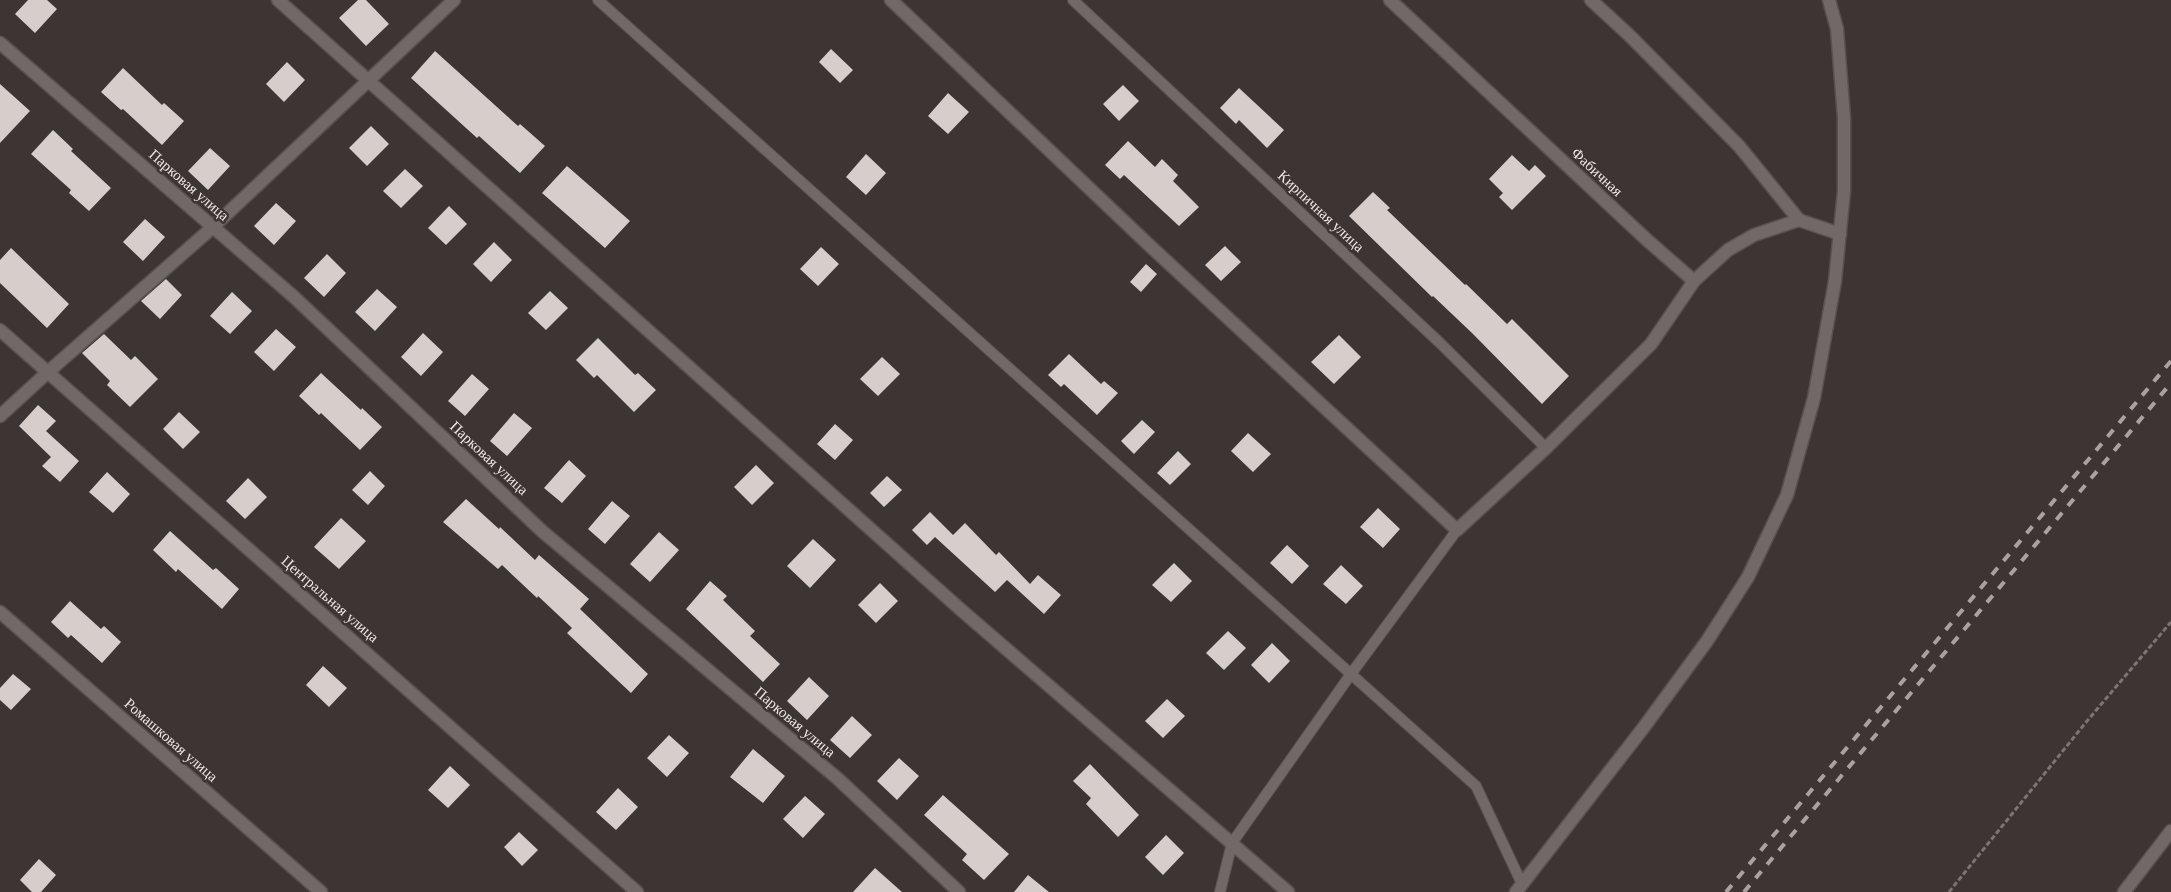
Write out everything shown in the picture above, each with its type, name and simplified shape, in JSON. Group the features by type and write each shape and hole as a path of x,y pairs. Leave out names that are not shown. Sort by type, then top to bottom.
{"street":[{"path":"278,0 960,609 1288,892"},
{"path":"0,416 213,227 454,0"},
{"path":"891,0 1149,245 1457,530 1546,448 1651,344 1694,281 1728,250 1754,235 1799,220"},
{"name":"Фабичная","path":"1390,0 1647,240 1694,281"},
{"path":"1591,0 1629,35 1739,146 1799,220 1840,234"},
{"path":"1519,888 1707,641 1748,576 1787,495 1814,398 1835,282 1844,191 1844,118 1837,29 1829,0"},
{"name":"Парковая улица","path":"0,43 294,297 544,532 836,778 959,892"},
{"name":"Центральная улица","path":"0,330 637,892"},
{"name":"Ромашковая улица","path":"0,612 321,892"},
{"path":"2124,892 2171,831"}],"lane":[{"path":"598,0 1476,786 1519,888"},
{"name":"Кирпичная улица","path":"1073,0 1440,343 1546,448"},
{"path":"1220,892 1232,843 1351,674 1457,530"}],"path":[{"path":"1949,892 2087,721 2171,622"}],"building":[{"path":"28,0 47,0 57,9 35,33 15,14"},
{"path":"358,0 366,0 389,24 366,46 339,18"},
{"path":"831,49 853,70 840,83 819,62"},
{"path":"435,51 518,126 520,124 545,146 520,173 479,136 477,138 411,78"},
{"path":"287,62 305,80 284,102 266,84"},
{"path":"123,68 162,105 164,103 184,121 162,145 123,109 121,110 101,92"},
{"path":"0,84 30,111 0,143"},
{"path":"1123,85 1139,101 1119,121 1103,104"},
{"path":"1239,88 1284,130 1267,148 1239,120 1236,124 1220,108"},
{"path":"948,93 969,112 948,134 928,116"},
{"path":"371,126 389,144 367,166 349,148"},
{"path":"53,130 73,149 71,151 111,188 89,211 69,193 71,190 31,154"},
{"path":"1128,141 1155,167 1162,159 1178,175 1173,181 1199,207 1179,226 1124,175 1120,179 1105,165"},
{"path":"210,148 230,166 208,190 188,171"},
{"path":"866,154 886,173 866,195 846,177"},
{"path":"1512,155 1529,171 1535,165 1546,176 1512,210 1499,197 1503,193 1489,179"},
{"path":"567,166 630,221 605,248 542,193"},
{"path":"405,169 423,186 401,208 383,191"},
{"path":"1373,192 1390,208 1387,210 1465,285 1507,324 1512,319 1569,376 1542,404 1472,333 1349,216"},
{"path":"276,203 296,221 274,245 254,226"},
{"path":"449,206 467,224 446,245 428,228"},
{"path":"145,219 165,237 143,261 123,242"},
{"path":"494,242 512,260 491,282 473,264"},
{"path":"1225,246 1241,262 1221,281 1205,265"},
{"path":"821,247 839,264 818,286 800,269"},
{"path":"11,248 69,304 47,328 0,283 0,260"},
{"path":"327,254 346,273 324,297 304,278"},
{"path":"1146,264 1157,274 1141,292 1130,282"},
{"path":"166,279 182,295 160,319 141,301"},
{"path":"377,289 397,307 375,331 355,312"},
{"path":"550,291 568,308 546,330 528,313"},
{"path":"232,292 252,311 230,334 210,316"},
{"path":"276,329 296,347 274,371 254,352"},
{"path":"423,333 443,352 421,376 401,357"},
{"path":"104,334 131,360 135,356 158,379 130,407 107,385 110,381 82,353"},
{"path":"1339,335 1361,357 1334,384 1311,362"},
{"path":"598,338 635,375 638,373 656,390 634,412 597,375 594,378 576,360"},
{"path":"1069,354 1101,384 1104,381 1118,393 1097,415 1064,384 1061,387 1048,375"},
{"path":"882,357 900,374 878,396 860,379"},
{"path":"321,373 382,427 360,450 321,413 319,415 299,396"},
{"path":"472,374 489,389 465,416 448,401"},
{"path":"38,405 56,421 46,431 79,461 60,482 42,466 51,457 19,426"},
{"path":"179,412 200,432 183,449 163,429"},
{"path":"514,413 532,428 507,456 490,441"},
{"path":"1142,420 1155,432 1134,454 1121,441"},
{"path":"835,424 853,440 835,460 817,444"},
{"path":"1248,433 1271,454 1253,472 1231,451"},
{"path":"1178,451 1191,464 1170,485 1157,473"},
{"path":"569,460 586,476 562,503 544,488"},
{"path":"756,465 774,483 752,505 734,487"},
{"path":"370,471 385,486 368,505 352,490"},
{"path":"107,472 130,494 113,513 89,492"},
{"path":"887,476 902,490 884,507 870,493"},
{"path":"248,478 267,497 245,519 226,501"},
{"path":"466,499 499,529 500,527 535,560 539,555 589,599 580,609 648,674 631,693 567,633 572,628 538,596 537,598 502,565 498,569 443,522"},
{"path":"612,501 630,516 605,544 588,529"},
{"path":"1378,508 1400,529 1383,548 1360,527"},
{"path":"930,512 953,535 965,523 996,555 999,552 1030,584 1038,575 1061,595 1044,614 1007,580 995,592 935,537 927,545 912,530"},
{"path":"341,518 366,541 339,569 314,547"},
{"path":"170,531 213,570 216,568 239,589 222,609 178,569 176,572 153,550"},
{"path":"659,532 679,550 650,582 630,564"},
{"path":"813,539 836,560 810,588 787,566"},
{"path":"1287,545 1309,566 1292,584 1270,563"},
{"path":"1174,563 1192,581 1171,602 1152,585"},
{"path":"1341,565 1363,586 1346,604 1323,584"},
{"path":"710,581 727,596 723,600 755,631 750,636 780,664 763,682 686,609"},
{"path":"880,583 898,601 876,623 858,605"},
{"path":"70,601 101,629 104,626 121,642 102,663 71,635 68,638 51,622"},
{"path":"1228,631 1246,648 1224,670 1206,653"},
{"path":"1272,643 1290,661 1269,683 1251,665"},
{"path":"323,666 347,688 329,707 306,685"},
{"path":"13,674 31,689 11,710 0,700 0,688"},
{"path":"809,677 829,696 807,720 787,701"},
{"path":"1167,699 1185,716 1163,738 1145,721"},
{"path":"852,716 872,735 850,758 830,740"},
{"path":"669,735 689,753 667,777 647,758"},
{"path":"753,749 785,776 763,803 730,777"},
{"path":"899,758 919,776 897,800 877,781"},
{"path":"1090,764 1139,815 1118,837 1086,804 1091,798 1073,781"},
{"path":"450,766 470,785 448,808 428,790"},
{"path":"618,788 638,807 616,830 596,812"},
{"path":"943,795 1009,854 984,880 962,860 967,854 924,815"},
{"path":"805,796 825,814 803,838 783,819"},
{"path":"519,832 538,850 522,866 504,847"},
{"path":"1166,835 1184,853 1163,875 1145,857"},
{"path":"39,859 56,875 41,892 32,892 20,880"},
{"path":"875,868 902,892 853,892"},
{"path":"1028,875 1049,892 1014,892"}],"railway":[{"path":"1726,892 2171,361"},
{"path":"1744,892 2171,383"}]}
